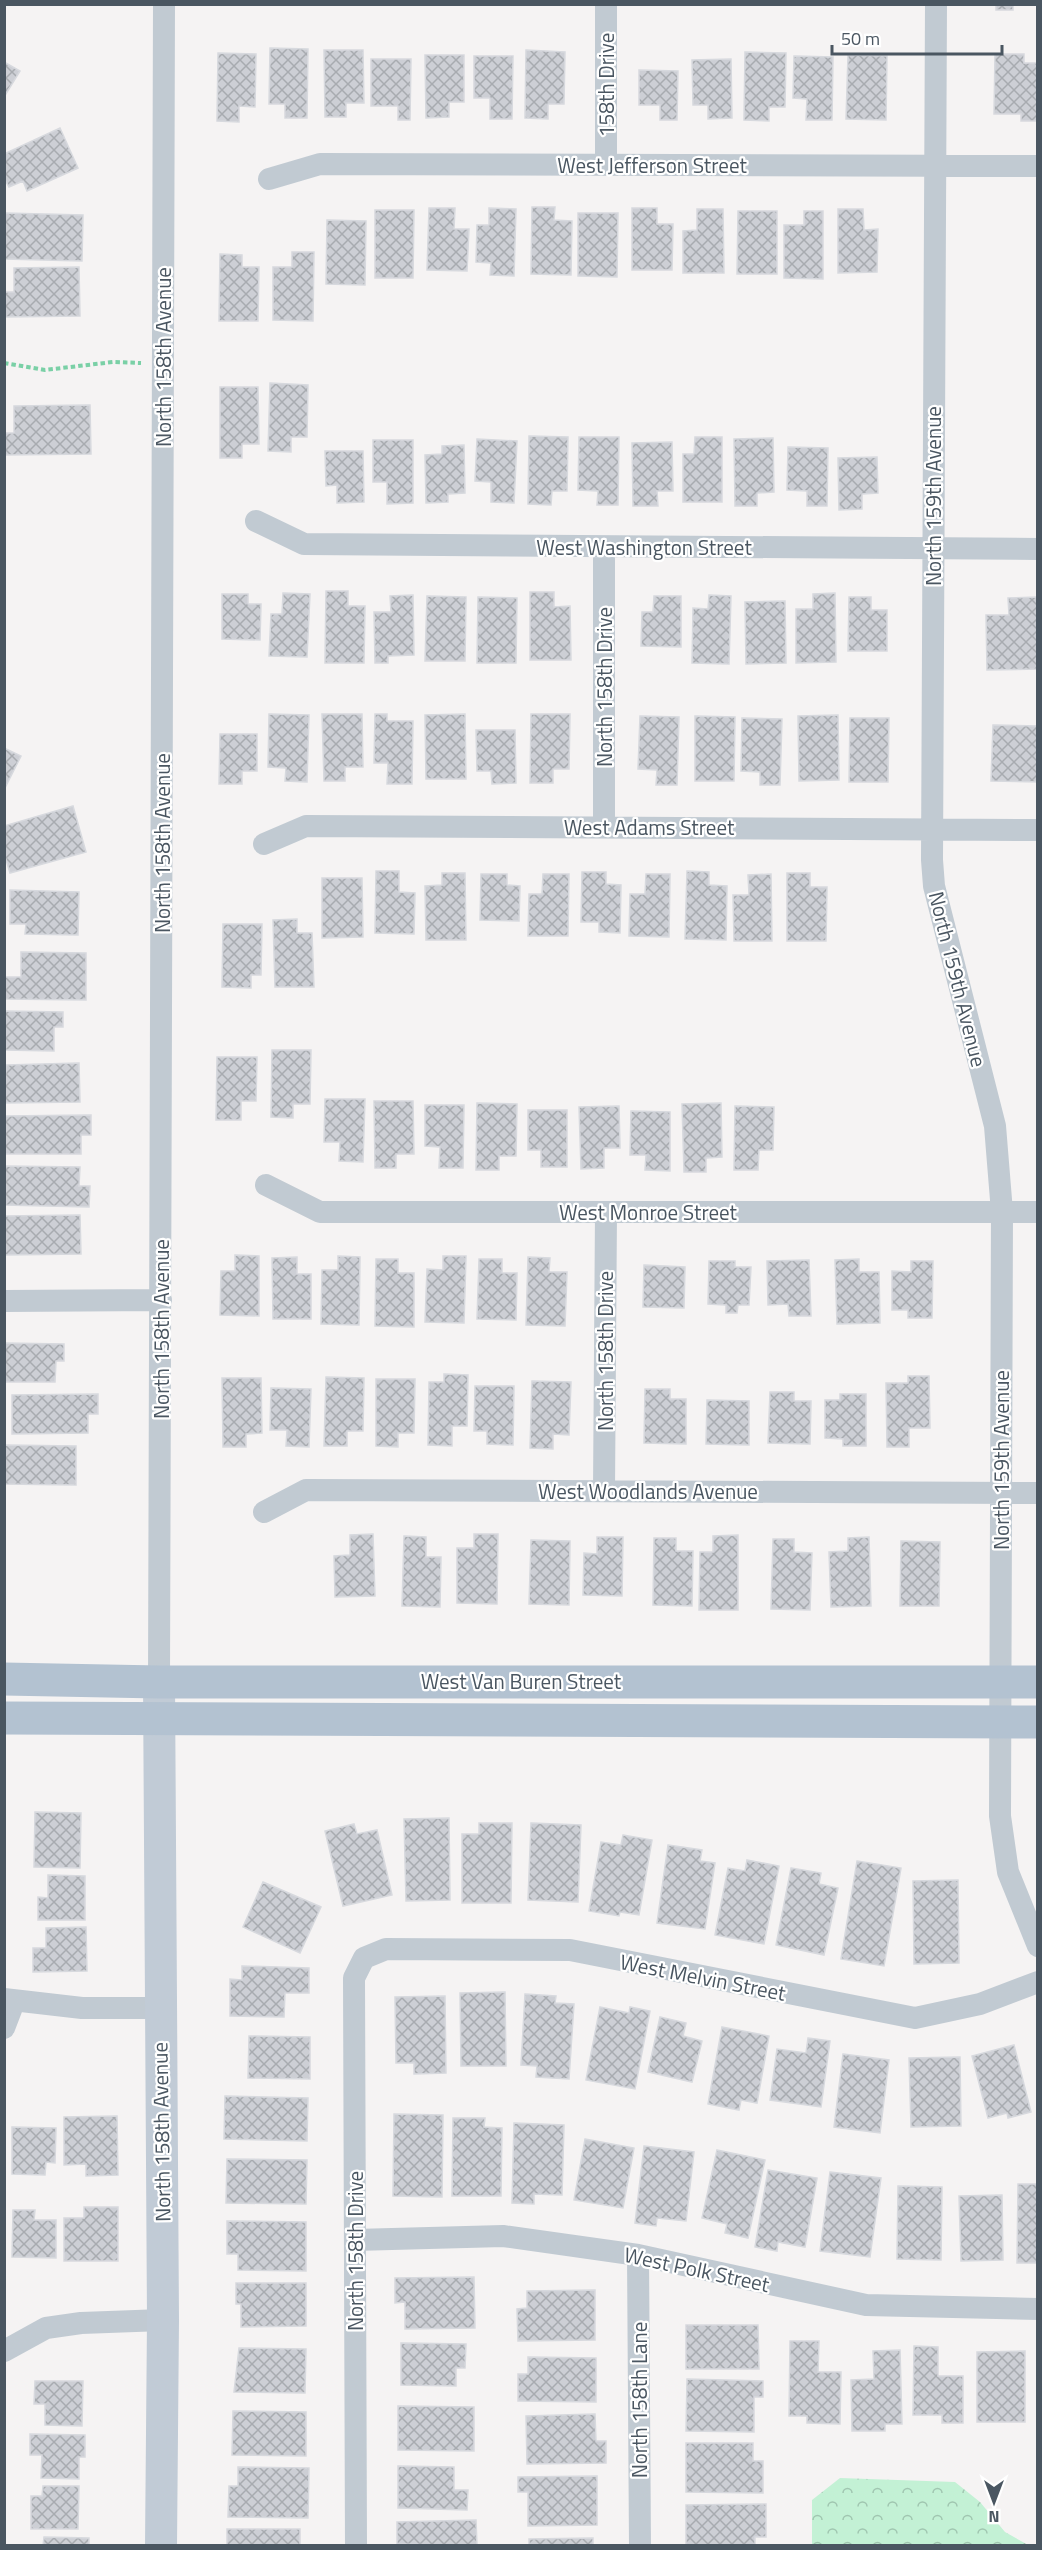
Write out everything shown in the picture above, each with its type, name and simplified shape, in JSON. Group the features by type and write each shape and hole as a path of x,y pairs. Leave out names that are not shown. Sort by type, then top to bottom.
{"main road":[{"name":"West Van Buren Street","path":"4,1679 159,1682 1038,1682"},
{"name":"West Van Buren Street","path":"4,1718 1038,1722"}],"street":[{"name":"North 158th Avenue","path":"161,2546 163,2320 159,1682 164,4"},
{"name":"158th Drive","path":"606,4 606,165"},
{"name":"North 159th Avenue","path":"936,4 932,549 934,886 995,1126 1002,1212 999,1682 1002,1842 1008,1872 1038,1946"},
{"name":"West Jefferson Street","path":"269,178 320,164 1038,166"},
{"name":"West Washington Street","path":"256,521 304,544 1038,549"},
{"name":"North 158th Drive","path":"604,547 604,827"},
{"name":"West Adams Street","path":"264,844 306,826 1038,830"},
{"name":"West Monroe Street","path":"266,1185 320,1212 1038,1212"},
{"name":"North 158th Drive","path":"604,1491 606,1212"},
{"path":"4,1301 161,1300"},
{"name":"West Woodlands Avenue","path":"264,1512 306,1490 1038,1493"},
{"name":"West Melvin Street","path":"364,1959 386,1949 570,1950 915,2018 980,2004 1038,1982"},
{"name":"North 158th Drive","path":"356,2546 354,1978 364,1959"},
{"path":"4,2028 9,2000 82,2008 160,2008"},
{"name":"West Polk Street","path":"355,2240 503,2236 638,2255 866,2305 1038,2309"},
{"name":"North 158th Lane","path":"638,2255 640,2546"},
{"path":"4,2351 46,2328 81,2323 163,2320"}],"path":[{"path":"4,363 45,370 113,363 163,364"}],"green space":[{"path":"840,2478 955,2482 980,2502 1005,2532 1028,2545 812,2545 812,2500"}],"building":[{"path":"996,4 1013,4 1013,10 996,10"},
{"path":"270,48 308,49 307,118 285,118 285,104 269,104"},
{"path":"324,50 363,50 364,103 346,103 346,117 325,117"},
{"path":"526,50 565,52 564,104 548,104 548,119 525,118"},
{"path":"745,52 786,53 785,107 769,107 769,121 744,120"},
{"path":"218,53 256,54 255,107 239,106 239,122 217,121"},
{"path":"995,54 1024,54 1024,63 1038,63 1038,121 1021,121 1021,114 994,114"},
{"path":"425,55 464,55 464,102 449,102 449,117 426,118"},
{"path":"848,55 887,56 886,120 846,119"},
{"path":"474,56 513,56 512,119 490,119 490,98 474,98"},
{"path":"794,56 833,57 832,120 806,120 807,99 793,98"},
{"path":"371,59 411,59 410,120 398,120 398,106 371,106"},
{"path":"731,59 732,118 708,119 708,105 693,105 692,60"},
{"path":"4,62 20,71 4,97"},
{"path":"639,70 678,71 677,120 660,120 660,105 639,105"},
{"path":"60,128 78,168 27,191 23,181 9,187 4,178 4,154"},
{"path":"532,207 555,207 554,220 572,221 571,275 531,274"},
{"path":"429,208 455,208 454,229 469,229 467,271 427,270"},
{"path":"489,208 516,209 514,276 490,275 491,263 476,262 477,225 489,225"},
{"path":"632,208 657,208 657,224 673,224 672,270 632,270"},
{"path":"697,209 723,209 724,273 683,273 683,231 697,230"},
{"path":"838,209 863,209 864,230 878,229 877,272 838,273"},
{"path":"375,210 414,210 413,278 375,278"},
{"path":"738,211 777,211 777,274 737,274"},
{"path":"804,211 823,211 823,279 784,278 784,225 804,225"},
{"path":"4,213 83,215 82,261 4,259"},
{"path":"578,213 618,213 617,277 578,276"},
{"path":"327,220 366,221 365,285 326,284"},
{"path":"292,252 314,252 313,321 273,320 273,267 292,267"},
{"path":"220,254 242,255 242,267 259,267 258,321 219,321"},
{"path":"79,267 80,316 4,317 4,292 14,292 14,268"},
{"path":"270,383 308,385 307,437 291,437 291,452 268,451"},
{"path":"220,387 258,387 259,444 242,444 242,458 220,458"},
{"path":"90,405 91,454 4,455 4,433 14,433 14,406"},
{"path":"529,436 568,437 567,491 552,491 551,505 528,504"},
{"path":"579,437 619,437 618,505 597,505 598,491 578,490"},
{"path":"695,437 722,437 722,502 683,502 683,454 694,454"},
{"path":"773,438 774,492 757,493 757,506 735,506 734,439"},
{"path":"477,439 517,441 514,503 491,502 491,482 475,481"},
{"path":"373,440 413,440 413,503 387,504 387,482 373,482"},
{"path":"672,442 673,491 657,491 658,506 633,506 632,443"},
{"path":"464,445 465,493 448,494 448,502 426,503 425,455 442,454 442,446"},
{"path":"788,447 828,448 827,506 807,506 807,491 787,490"},
{"path":"325,451 363,451 364,502 337,503 337,485 326,486"},
{"path":"877,457 878,493 862,494 862,509 839,510 838,458"},
{"path":"326,591 348,591 348,606 365,606 364,663 325,663"},
{"path":"530,592 554,592 554,607 570,606 571,660 530,660"},
{"path":"283,593 310,594 307,657 269,656 271,614 282,614"},
{"path":"835,593 836,662 796,663 796,609 813,609 813,594"},
{"path":"222,594 248,594 248,604 261,604 260,640 222,639"},
{"path":"413,595 414,655 388,656 388,663 375,663 374,612 391,612 390,596"},
{"path":"709,595 731,596 729,664 692,663 693,608 708,609"},
{"path":"427,596 466,597 465,661 425,661"},
{"path":"654,596 681,596 681,647 641,646 642,612 653,612"},
{"path":"478,597 517,598 516,663 477,663"},
{"path":"849,597 871,597 871,610 887,610 887,651 848,651"},
{"path":"1038,597 1038,669 987,670 986,615 1009,615 1008,598"},
{"path":"785,601 786,663 746,664 745,602"},
{"path":"269,714 309,715 307,782 285,781 286,768 268,767"},
{"path":"322,714 362,714 363,767 345,767 345,781 324,781"},
{"path":"375,714 387,714 387,721 413,721 412,784 387,784 388,763 374,763"},
{"path":"465,714 466,779 426,779 425,715"},
{"path":"531,714 570,714 569,769 553,769 553,783 530,783"},
{"path":"838,715 839,780 799,781 798,716"},
{"path":"640,716 679,717 677,785 656,785 657,770 638,769"},
{"path":"695,716 735,717 734,781 695,781"},
{"path":"742,718 782,719 780,785 760,785 760,772 741,771"},
{"path":"850,718 889,718 888,782 849,782"},
{"path":"993,725 1038,726 1038,782 991,781"},
{"path":"476,730 515,730 516,783 492,784 491,771 477,771"},
{"path":"220,734 257,734 257,771 242,771 242,784 219,784"},
{"path":"4,748 21,756 4,790"},
{"path":"73,806 86,852 10,873 4,853 4,826"},
{"path":"376,871 399,871 399,892 415,893 414,934 375,933"},
{"path":"687,871 709,872 709,885 727,886 726,940 685,939"},
{"path":"582,872 606,872 606,884 621,885 620,933 599,932 599,922 581,922"},
{"path":"442,873 465,873 466,940 426,940 425,886 442,885"},
{"path":"787,873 810,873 810,887 827,887 826,941 787,941"},
{"path":"481,874 507,874 507,885 520,886 519,921 480,920"},
{"path":"543,874 569,874 568,936 528,936 529,894 542,894"},
{"path":"646,874 670,874 669,937 629,936 630,894 645,894"},
{"path":"771,874 772,941 734,941 733,895 749,895 748,875"},
{"path":"322,878 362,878 363,937 322,938"},
{"path":"10,890 79,892 78,935 25,934 26,924 10,924"},
{"path":"297,919 297,933 312,933 314,987 275,987 273,920"},
{"path":"223,924 262,924 261,975 251,975 251,988 222,987"},
{"path":"21,952 86,953 86,1000 4,999 4,977 21,977"},
{"path":"4,1011 63,1012 63,1027 54,1027 54,1051 4,1050"},
{"path":"272,1050 311,1050 310,1104 293,1104 293,1118 271,1117"},
{"path":"217,1057 257,1057 256,1101 241,1101 241,1120 216,1120"},
{"path":"79,1063 80,1102 4,1103 6,1065"},
{"path":"325,1099 365,1099 363,1162 339,1161 340,1142 324,1142"},
{"path":"374,1101 413,1101 414,1154 396,1154 396,1168 375,1168"},
{"path":"477,1103 517,1104 516,1156 499,1156 499,1170 476,1170"},
{"path":"721,1103 722,1157 706,1158 706,1172 684,1172 682,1104"},
{"path":"425,1105 464,1105 463,1168 439,1168 440,1147 425,1146"},
{"path":"619,1106 620,1148 604,1148 604,1168 581,1169 579,1107"},
{"path":"735,1106 774,1107 773,1150 759,1150 758,1170 734,1170"},
{"path":"528,1110 567,1110 567,1167 541,1167 541,1150 528,1150"},
{"path":"631,1111 670,1112 670,1171 645,1170 646,1155 630,1155"},
{"path":"91,1115 91,1135 81,1135 81,1154 4,1154 4,1116"},
{"path":"4,1166 80,1167 79,1186 90,1186 89,1207 4,1205"},
{"path":"80,1215 81,1254 4,1255 4,1216"},
{"path":"235,1255 259,1256 259,1316 220,1315 221,1271 235,1271"},
{"path":"338,1256 360,1257 359,1325 321,1324 322,1270 338,1270"},
{"path":"443,1256 466,1256 464,1323 425,1322 427,1269 443,1270"},
{"path":"297,1257 297,1274 311,1274 311,1319 273,1319 272,1258"},
{"path":"528,1257 550,1258 549,1272 567,1272 565,1326 526,1325"},
{"path":"376,1259 398,1259 398,1273 414,1273 414,1327 375,1326"},
{"path":"479,1259 502,1259 502,1273 517,1273 516,1320 477,1319"},
{"path":"859,1259 859,1272 879,1272 880,1323 837,1324 835,1260"},
{"path":"809,1260 811,1316 789,1316 788,1304 768,1305 767,1261"},
{"path":"709,1261 735,1261 735,1267 751,1267 749,1305 738,1305 737,1313 726,1313 726,1305 708,1304"},
{"path":"911,1261 933,1261 932,1318 908,1318 908,1310 892,1310 892,1271 911,1272"},
{"path":"644,1265 685,1267 684,1308 643,1307"},
{"path":"4,1343 64,1344 64,1361 56,1361 55,1382 4,1382"},
{"path":"444,1374 468,1375 467,1426 452,1426 452,1446 428,1445 429,1382 444,1382"},
{"path":"908,1376 929,1376 930,1428 909,1428 909,1447 887,1447 886,1383 908,1383"},
{"path":"326,1377 364,1378 363,1431 347,1431 347,1446 324,1446"},
{"path":"222,1378 261,1378 262,1433 246,1434 246,1447 223,1447"},
{"path":"376,1379 415,1379 414,1433 398,1433 398,1447 376,1446"},
{"path":"532,1381 571,1382 569,1435 553,1434 553,1449 530,1448"},
{"path":"475,1386 514,1386 513,1445 487,1444 487,1431 474,1431"},
{"path":"271,1388 311,1389 309,1447 286,1446 287,1430 270,1430"},
{"path":"645,1389 670,1389 670,1399 686,1399 686,1444 644,1443"},
{"path":"770,1392 794,1392 794,1401 811,1401 810,1444 768,1443"},
{"path":"98,1394 98,1414 88,1414 88,1433 12,1434 12,1395"},
{"path":"840,1394 866,1394 866,1446 843,1446 843,1439 825,1438 825,1400 840,1400"},
{"path":"707,1400 749,1401 749,1445 706,1444"},
{"path":"4,1445 76,1446 76,1485 4,1484"},
{"path":"373,1534 375,1596 335,1597 334,1556 350,1555 350,1535"},
{"path":"474,1534 498,1534 497,1604 457,1603 457,1548 474,1548"},
{"path":"738,1535 738,1610 699,1610 700,1552 713,1552 713,1536"},
{"path":"404,1536 426,1537 426,1557 441,1557 440,1607 402,1606"},
{"path":"597,1537 623,1537 622,1596 583,1595 584,1553 597,1554"},
{"path":"869,1537 871,1606 831,1607 829,1552 848,1551 848,1538"},
{"path":"654,1538 676,1538 676,1551 693,1551 692,1606 653,1605"},
{"path":"773,1539 794,1539 794,1552 812,1553 810,1610 771,1609"},
{"path":"531,1540 570,1541 569,1605 529,1604"},
{"path":"901,1541 940,1542 939,1606 900,1606"},
{"path":"35,1812 81,1813 80,1868 34,1867"},
{"path":"449,1818 450,1900 406,1901 404,1819"},
{"path":"479,1823 512,1823 511,1903 462,1903 462,1834 479,1834"},
{"path":"531,1823 581,1825 578,1902 528,1900"},
{"path":"354,1824 357,1834 377,1830 392,1895 343,1906 325,1831"},
{"path":"623,1835 652,1840 639,1915 620,1912 619,1916 589,1911 601,1842 621,1845"},
{"path":"668,1845 702,1850 700,1861 715,1863 705,1929 657,1923"},
{"path":"747,1860 779,1866 764,1944 715,1935 728,1868 745,1871"},
{"path":"857,1861 901,1868 884,1966 841,1959"},
{"path":"791,1868 821,1873 819,1884 838,1888 824,1955 776,1945"},
{"path":"48,1875 85,1876 85,1920 38,1920 38,1897 48,1898"},
{"path":"958,1880 959,1963 914,1964 913,1881"},
{"path":"263,1882 321,1907 300,1953 243,1927"},
{"path":"86,1927 87,1971 33,1972 33,1948 46,1948 46,1928"},
{"path":"242,1966 309,1968 309,1993 285,1993 284,2017 230,2016 230,1979 242,1980"},
{"path":"505,1992 506,2066 461,2066 460,1993"},
{"path":"525,1994 556,1996 555,2003 574,2004 569,2079 536,2077 537,2066 521,2065"},
{"path":"445,1996 446,2073 414,2074 414,2063 396,2063 395,1997"},
{"path":"600,2007 629,2013 630,2007 650,2011 635,2089 586,2080"},
{"path":"660,2017 686,2023 683,2036 702,2041 692,2082 648,2072"},
{"path":"722,2027 769,2036 757,2103 741,2100 739,2110 708,2104"},
{"path":"249,2036 310,2037 310,2079 248,2078"},
{"path":"808,2038 830,2041 821,2107 770,2100 777,2049 806,2053"},
{"path":"1014,2045 1031,2112 1008,2118 1007,2113 988,2118 972,2056"},
{"path":"843,2054 889,2060 880,2133 834,2127"},
{"path":"960,2057 961,2126 911,2127 909,2058"},
{"path":"225,2096 308,2098 307,2141 224,2139"},
{"path":"394,2114 443,2115 442,2197 393,2196"},
{"path":"117,2116 118,2175 86,2176 86,2164 64,2165 64,2117"},
{"path":"453,2118 485,2118 484,2127 502,2128 501,2196 452,2196"},
{"path":"514,2123 564,2125 562,2195 534,2194 534,2204 512,2203"},
{"path":"12,2127 56,2128 55,2163 46,2162 45,2175 12,2174"},
{"path":"585,2139 634,2148 623,2208 574,2200"},
{"path":"644,2146 694,2152 686,2221 657,2218 656,2226 635,2223"},
{"path":"717,2150 765,2160 748,2238 725,2233 727,2224 702,2218"},
{"path":"227,2159 307,2160 306,2204 226,2203"},
{"path":"768,2170 817,2178 805,2247 778,2242 777,2251 755,2247"},
{"path":"830,2172 881,2178 870,2257 820,2251"},
{"path":"1018,2184 1038,2184 1038,2263 1017,2263"},
{"path":"898,2186 942,2187 941,2260 897,2259"},
{"path":"1002,2195 1003,2260 961,2261 959,2196"},
{"path":"84,2207 118,2207 118,2261 64,2261 64,2218 84,2218"},
{"path":"13,2210 35,2210 34,2220 56,2220 56,2258 12,2257"},
{"path":"227,2221 306,2222 306,2271 238,2270 238,2254 227,2254"},
{"path":"474,2277 475,2328 405,2329 405,2302 395,2303 395,2278"},
{"path":"236,2283 306,2283 306,2326 241,2327 241,2304 236,2304"},
{"path":"595,2290 595,2340 518,2341 517,2309 527,2308 527,2291"},
{"path":"686,2325 758,2325 759,2369 686,2369"},
{"path":"790,2341 819,2341 818,2372 841,2372 840,2424 807,2423 807,2416 789,2416"},
{"path":"401,2343 466,2344 465,2368 456,2368 456,2386 401,2385"},
{"path":"914,2346 938,2347 938,2376 963,2376 963,2423 942,2423 942,2415 913,2415"},
{"path":"239,2348 306,2349 305,2393 234,2392"},
{"path":"900,2350 902,2424 885,2424 885,2431 852,2431 851,2380 874,2379 873,2351"},
{"path":"1025,2351 1025,2422 977,2422 977,2352"},
{"path":"528,2357 596,2358 596,2402 518,2401 518,2374 528,2374"},
{"path":"687,2379 763,2381 763,2397 754,2397 754,2432 686,2431"},
{"path":"35,2381 83,2381 82,2426 45,2425 45,2404 34,2404"},
{"path":"398,2406 474,2407 474,2451 398,2450"},
{"path":"233,2411 306,2412 306,2456 232,2455"},
{"path":"595,2414 596,2441 606,2441 606,2463 527,2464 526,2416"},
{"path":"30,2434 85,2435 85,2457 79,2457 79,2479 41,2478 42,2455 30,2455"},
{"path":"686,2443 753,2443 753,2461 763,2461 763,2493 686,2492"},
{"path":"398,2466 454,2467 454,2490 468,2490 467,2510 398,2508"},
{"path":"238,2467 309,2468 308,2518 228,2517 229,2486 238,2486"},
{"path":"597,2476 597,2525 528,2526 528,2492 518,2492 518,2477"},
{"path":"43,2486 79,2486 78,2529 31,2529 31,2496 42,2496"},
{"path":"766,2504 766,2537 755,2537 755,2546 686,2546 686,2505"},
{"path":"476,2520 477,2546 397,2544 397,2522"},
{"path":"227,2529 300,2529 300,2546 227,2546"},
{"path":"44,2537 89,2538 89,2546 43,2546"},
{"path":"593,2538 593,2546 529,2546 529,2539"}]}
